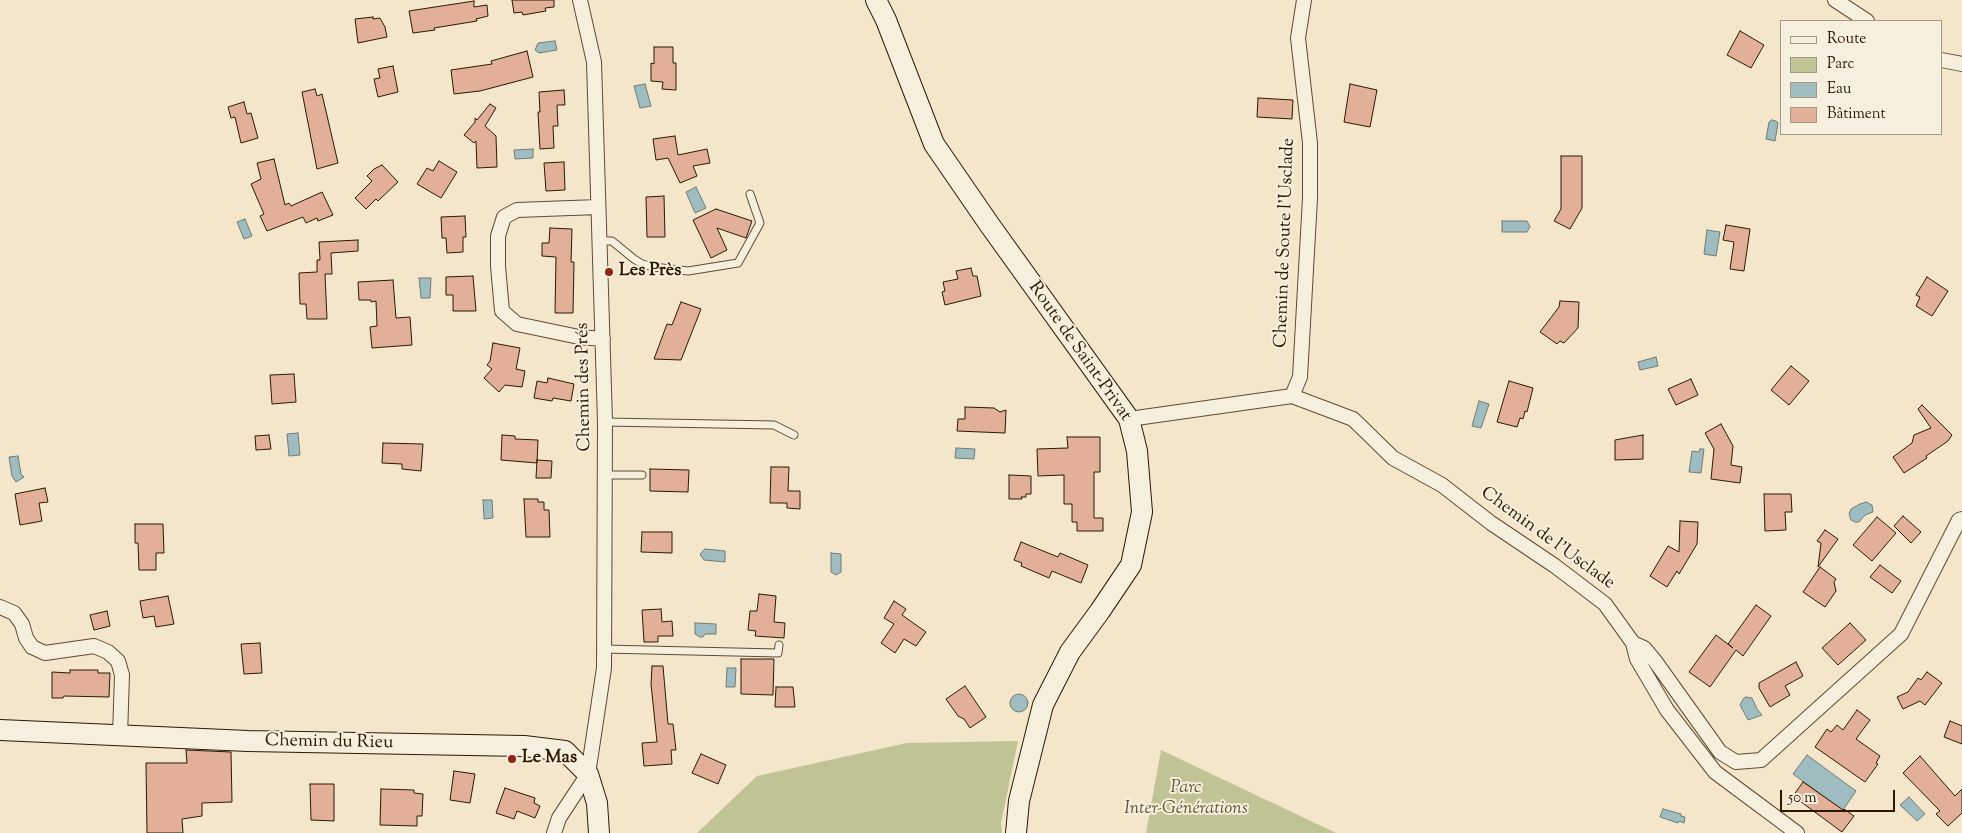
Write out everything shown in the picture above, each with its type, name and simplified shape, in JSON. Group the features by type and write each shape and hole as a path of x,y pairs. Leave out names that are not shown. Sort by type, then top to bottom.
{"street":[{"name":"Chemin des Prés","path":"580,0 594,62 604,339 605,422 604,668 588,774"},
{"name":"Route de Saint-Privat","path":"876,0 886,20 934,144 988,224 1129,419 1137,451 1142,512 1131,565 1070,652 1043,705 1019,801 1016,833"},
{"name":"Chemin de Soute l'Usclade","path":"1292,396 1300,377 1310,198 1310,143 1298,38 1304,0"},
{"path":"1835,0 1865,20"},
{"path":"1942,60 1962,64"},
{"path":"598,207 517,210 504,217 498,236 498,266 502,311 517,324 579,337 604,339"},
{"name":"Chemin de l'Usclade","path":"1129,419 1292,396 1353,419 1393,458 1442,485 1491,524 1554,566 1605,604 1633,643 1644,648 1655,661 1720,752 1736,762 1762,760 1900,634 1959,520 1962,519"},
{"path":"0,607 14,613 22,624 26,638 32,647 45,653 94,646 108,652 118,661 122,675 120,736"},
{"path":"1633,643 1637,659 1667,710 1715,772 1797,833"},
{"name":"Chemin du Rieu","path":"0,730 248,741 524,746 565,751 588,774 597,803 599,833"},
{"path":"554,833 559,818 588,774"}],"lane":[{"path":"600,241 612,241 634,259 653,267 688,270 738,263 760,223 750,194"},
{"path":"605,422 774,425 794,435"},
{"path":"605,475 642,475"},
{"path":"604,649 778,653 779,645"}],"green space":[{"path":"1018,741 1001,823 1002,833 697,833 757,776 907,743"},
{"name":"Parc Inter-Générations","path":"1161,750 1336,833 1146,833"}],"water":[{"path":"555,41 557,50 539,53 535,50 538,43"},
{"path":"645,84 651,106 640,108 634,86"},
{"path":"1772,120 1778,123 1775,141 1766,139 1769,122"},
{"path":"533,149 533,158 515,159 514,150"},
{"path":"696,187 706,208 695,213 686,192"},
{"path":"245,219 252,236 244,239 237,222"},
{"path":"1502,221 1527,221 1530,227 1527,232 1502,232"},
{"path":"1707,230 1720,232 1716,256 1704,254"},
{"path":"419,278 431,278 430,298 421,298"},
{"path":"1656,357 1658,366 1640,370 1638,362"},
{"path":"1479,401 1489,404 1481,428 1472,426"},
{"path":"298,433 300,455 289,456 287,434"},
{"path":"956,448 975,449 974,459 955,458"},
{"path":"1700,449 1704,449 1701,473 1689,472 1692,451 1699,452"},
{"path":"18,456 21,474 24,477 16,482 12,476 9,457"},
{"path":"483,500 492,500 493,518 484,519"},
{"path":"1866,502 1872,505 1873,512 1865,515 1859,522 1851,520 1849,514 1851,509"},
{"path":"705,549 725,551 725,562 704,560 700,554"},
{"path":"831,553 841,554 841,572 836,575 831,572"},
{"path":"695,623 716,624 716,634 705,634 703,637 700,637 695,634"},
{"path":"727,668 736,668 735,687 726,687"},
{"path":"1019,694 1025,697 1028,703 1025,709 1019,712 1013,709 1010,703 1013,697"},
{"path":"1746,697 1752,698 1762,715 1748,720 1740,705"},
{"path":"1807,755 1856,791 1843,810 1793,774"},
{"path":"1909,797 1925,814 1917,821 1900,805"},
{"path":"1663,809 1681,814 1681,816 1685,817 1684,823 1660,817"}],"building":[{"path":"512,0 554,0 554,7 545,8 546,11 523,15 522,12 514,13"},
{"path":"474,1 474,7 487,5 488,16 476,19 477,21 413,33 409,11"},
{"path":"373,17 373,19 380,18 385,27 387,37 358,43 355,19"},
{"path":"1740,31 1764,45 1751,68 1727,55"},
{"path":"654,47 673,47 673,63 676,63 676,90 662,89 663,82 651,81 651,63 654,64"},
{"path":"527,51 533,77 480,91 454,94 451,70 492,64 491,61"},
{"path":"393,66 398,92 378,97 374,79 380,78 378,69"},
{"path":"1350,84 1377,90 1370,127 1344,122"},
{"path":"315,89 317,96 322,94 338,163 317,169 302,92"},
{"path":"564,90 565,105 557,105 558,126 553,126 554,148 540,149 539,92"},
{"path":"1258,98 1293,100 1292,119 1257,117"},
{"path":"244,102 247,114 251,113 258,138 241,143 235,117 231,118 228,107"},
{"path":"490,104 496,108 485,126 496,136 497,167 477,168 476,141 474,143 464,135 475,122 475,118 477,120"},
{"path":"675,136 678,155 707,149 710,163 693,166 697,176 680,183 668,158 656,160 653,139"},
{"path":"1561,156 1582,156 1582,208 1570,229 1554,221 1561,209"},
{"path":"274,159 285,205 289,203 291,206 322,192 333,215 318,221 317,218 306,223 303,217 267,231 260,216 264,214 251,184 261,179 257,163"},
{"path":"439,161 457,172 441,198 417,184 427,168 433,171"},
{"path":"564,162 565,190 546,191 544,163"},
{"path":"382,165 398,182 378,201 376,199 366,209 355,198 372,181 367,176 374,169"},
{"path":"664,196 665,237 647,237 646,197"},
{"path":"716,209 752,221 746,238 717,228 727,250 711,258 693,220"},
{"path":"465,216 466,237 463,237 463,252 447,253 446,238 442,238 441,217"},
{"path":"1726,225 1750,229 1744,271 1730,269 1734,242 1723,240"},
{"path":"550,228 572,229 571,262 574,262 573,313 555,313 556,257 542,256 542,243 549,243"},
{"path":"358,240 358,251 331,253 332,274 325,274 327,319 307,319 306,304 300,304 299,273 317,272 317,260 320,260 319,242"},
{"path":"971,268 973,276 977,276 981,296 945,305 942,292 945,291 943,282 958,279 956,271"},
{"path":"473,276 476,311 453,311 453,295 446,295 446,277"},
{"path":"1927,277 1948,291 1932,316 1916,306 1920,297 1916,295"},
{"path":"393,280 396,318 410,317 412,345 372,348 370,327 377,326 376,301 359,300 358,282"},
{"path":"1560,301 1579,302 1578,328 1564,343 1560,341 1557,344 1540,332 1559,307"},
{"path":"681,302 701,309 681,360 654,359 667,324 672,325"},
{"path":"493,343 520,348 516,369 525,371 522,387 505,385 499,392 484,378 492,369 487,365 490,361"},
{"path":"1791,366 1809,381 1789,405 1771,390"},
{"path":"294,374 296,402 272,404 270,375"},
{"path":"548,378 574,384 571,401 553,398 552,401 534,398 537,381 547,383"},
{"path":"1691,379 1698,395 1676,405 1668,389"},
{"path":"1509,381 1533,388 1527,412 1525,411 1523,419 1520,418 1517,427 1497,422"},
{"path":"1922,405 1952,435 1948,441 1926,456 1927,458 1904,473 1893,457 1912,443 1914,435 1931,428 1918,409"},
{"path":"965,407 994,408 1000,412 1006,410 1005,433 957,431 958,419 965,419"},
{"path":"1721,424 1733,446 1731,465 1742,467 1740,483 1711,479 1714,449 1705,433"},
{"path":"269,435 271,449 256,450 255,436"},
{"path":"502,435 515,436 515,439 538,440 537,463 501,460"},
{"path":"1643,435 1643,459 1615,460 1615,440"},
{"path":"1067,437 1100,437 1100,472 1094,472 1094,518 1103,518 1103,531 1077,531 1077,522 1072,522 1072,504 1064,504 1064,475 1038,476 1037,449 1068,448"},
{"path":"383,443 423,444 421,471 402,469 402,464 382,463"},
{"path":"537,460 552,461 551,478 536,478"},
{"path":"771,467 789,467 788,491 800,491 800,509 787,508 787,503 770,503"},
{"path":"650,469 689,470 688,492 650,491"},
{"path":"1009,475 1031,476 1031,494 1026,494 1026,497 1021,497 1022,499 1009,499"},
{"path":"45,488 48,502 39,503 42,521 20,525 15,494"},
{"path":"1764,494 1791,494 1792,512 1785,512 1786,530 1765,531"},
{"path":"524,499 538,499 538,502 544,502 544,510 549,510 550,537 526,537"},
{"path":"1903,516 1921,532 1911,543 1894,526"},
{"path":"1877,517 1896,533 1872,561 1853,545"},
{"path":"1680,521 1698,522 1697,544 1679,574 1677,571 1667,587 1650,576 1668,546 1679,552"},
{"path":"135,524 163,524 164,553 156,553 156,570 139,570 138,543 135,543"},
{"path":"1825,530 1838,539 1818,567 1821,543 1817,541"},
{"path":"642,532 672,532 672,553 641,552"},
{"path":"1021,542 1058,557 1060,553 1088,565 1081,583 1052,571 1049,578 1021,566 1022,563 1014,560"},
{"path":"1880,565 1901,581 1892,593 1870,577"},
{"path":"1820,567 1836,579 1834,582 1836,591 1825,607 1803,592"},
{"path":"759,594 776,596 774,622 785,623 784,638 755,636 756,631 748,630 750,611 757,611"},
{"path":"168,596 174,624 156,627 154,616 143,618 140,601"},
{"path":"894,601 906,609 902,615 926,632 916,646 904,639 895,653 881,643 894,624 884,618"},
{"path":"1756,605 1771,616 1743,656 1736,650 1710,687 1689,672 1716,635 1733,648 1728,644"},
{"path":"661,609 662,622 672,621 673,636 658,636 658,642 644,642 642,610"},
{"path":"107,611 110,626 94,630 90,615"},
{"path":"1850,623 1866,640 1838,665 1822,648"},
{"path":"260,643 262,673 244,674 241,644"},
{"path":"741,659 774,659 773,695 741,694"},
{"path":"1796,662 1803,676 1785,686 1790,695 1770,707 1759,688 1759,683"},
{"path":"652,666 663,666 668,724 673,724 676,750 671,750 672,764 644,766 642,743 657,742 651,684"},
{"path":"70,670 98,670 98,673 110,673 109,697 64,696 63,698 52,698 52,672 70,673"},
{"path":"1927,672 1942,683 1925,705 1920,701 1903,709 1897,697 1908,692 1918,678 1921,680"},
{"path":"965,686 986,717 970,728 964,719 958,716 946,699"},
{"path":"776,687 793,687 795,707 775,707"},
{"path":"1857,710 1870,720 1856,739 1880,756 1876,763 1878,764 1865,782 1815,747 1827,729 1831,732 1837,725 1843,730"},
{"path":"1950,721 1962,726 1962,744 1944,737"},
{"path":"186,750 231,752 232,802 202,803 202,816 182,819 183,833 147,833 146,763 187,763"},
{"path":"701,754 726,765 718,784 692,773"},
{"path":"1920,756 1955,796 1962,789 1962,813 1948,826 1936,814 1940,811 1903,773"},
{"path":"454,771 475,774 470,803 450,800"},
{"path":"1803,782 1854,816 1842,832 1793,796"},
{"path":"310,784 334,784 334,821 311,820"},
{"path":"505,788 535,798 534,803 540,806 535,818 517,811 514,819 496,813"},
{"path":"381,789 414,790 414,793 423,794 422,816 417,816 417,826 380,825"}],"place":[{"name":"Les Près","path":"609,272"},
{"name":"Le Mas","path":"512,759"}]}
